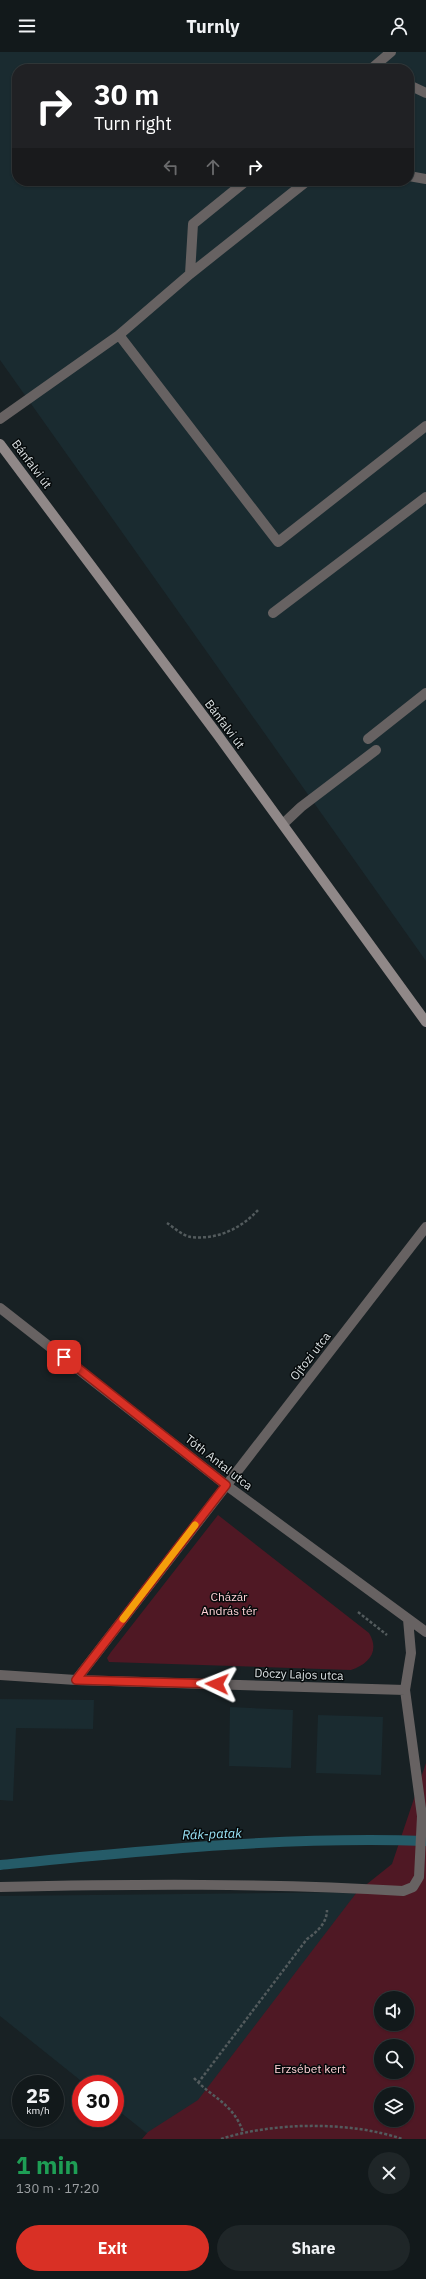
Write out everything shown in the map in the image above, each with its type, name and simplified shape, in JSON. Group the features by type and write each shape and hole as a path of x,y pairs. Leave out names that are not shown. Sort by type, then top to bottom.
{"main road":[{"name":"Bánfalvi út","path":"0,444 283,824 426,1022"}],"street":[{"path":"377,64 391,52"},
{"path":"414,87 426,92"},
{"path":"414,177 426,179"},
{"path":"190,274 193,224 240,186"},
{"path":"0,419 119,335 190,274 301,186"},
{"path":"119,335 278,542 426,426"},
{"path":"273,613 426,497"},
{"path":"368,738 426,693"},
{"path":"283,824 301,807 376,750"},
{"name":"Ojtozi utca","path":"76,1680 426,1227"},
{"name":"Tóth Antal utca","path":"0,1308 226,1485 426,1632"},
{"path":"0,1887 133,1884 327,1886 403,1891 413,1887 418,1877 422,1816 405,1690 411,1653 408,1619"},
{"name":"Dóczy Lajos utca","path":"0,1675 76,1680 405,1690"}],"path":[{"path":"167,1223 190,1237 209,1236 231,1232 246,1223 259,1209"},
{"path":"198,2083 307,1939 320,1930 327,1915 327,1886"},
{"path":"194,2078 198,2083 231,2109 239,2121 243,2132"},
{"path":"221,2139 243,2132 306,2125 340,2128 402,2139"}],"shaded area":[{"path":"0,52 426,52 426,961 0,360"},
{"path":"0,1699 94,1700 93,1729 16,1728 13,1801 0,1800"},
{"path":"230,1707 293,1710 291,1768 229,1766"},
{"path":"318,1715 383,1717 381,1775 316,1773"},
{"path":"357,1892 183,2139 154,2139 124,2115 124,2075 74,2075 0,2016 0,1896"}],"green space":[{"name":"Cházár András tér","path":"218,1515 369,1633 372,1640 373,1651 368,1660 351,1670 109,1662 107,1658 111,1652"},
{"name":"Erzsébet kert","path":"426,1763 426,2139 142,2139 148,2132 198,2100 357,1892 392,1864"}],"waterway":[{"name":"Rák-patak","path":"0,1865 159,1850 266,1843 373,1840 426,1841"}],"slow traffic":[{"path":"123,1619 195,1525"}],"route":[{"path":"64,1357 226,1485 76,1680 217,1684"}]}
